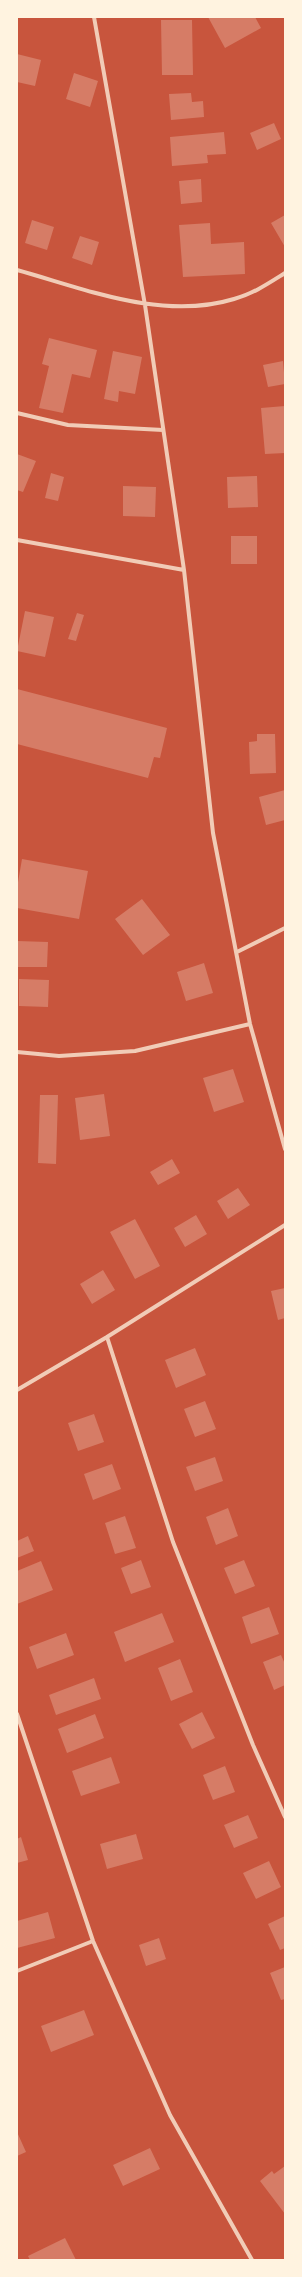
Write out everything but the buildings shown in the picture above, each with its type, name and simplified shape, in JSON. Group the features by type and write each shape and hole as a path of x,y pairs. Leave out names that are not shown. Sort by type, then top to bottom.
{"street":[{"path":"94,17 145,305 184,570 213,833 250,1024 285,1149"},
{"path":"17,270 145,305 204,305 234,300 258,290 285,273"},
{"path":"17,413 68,425 163,430"},
{"path":"17,540 184,570"},
{"path":"237,952 285,928"},
{"path":"17,1052 59,1056 135,1051 250,1024"},
{"path":"17,1390 107,1337 285,1225"},
{"path":"107,1337 173,1542 253,1745 285,1817"},
{"path":"17,1714 92,1942 170,2115 252,2260"},
{"path":"17,1971 92,1942"}]}
